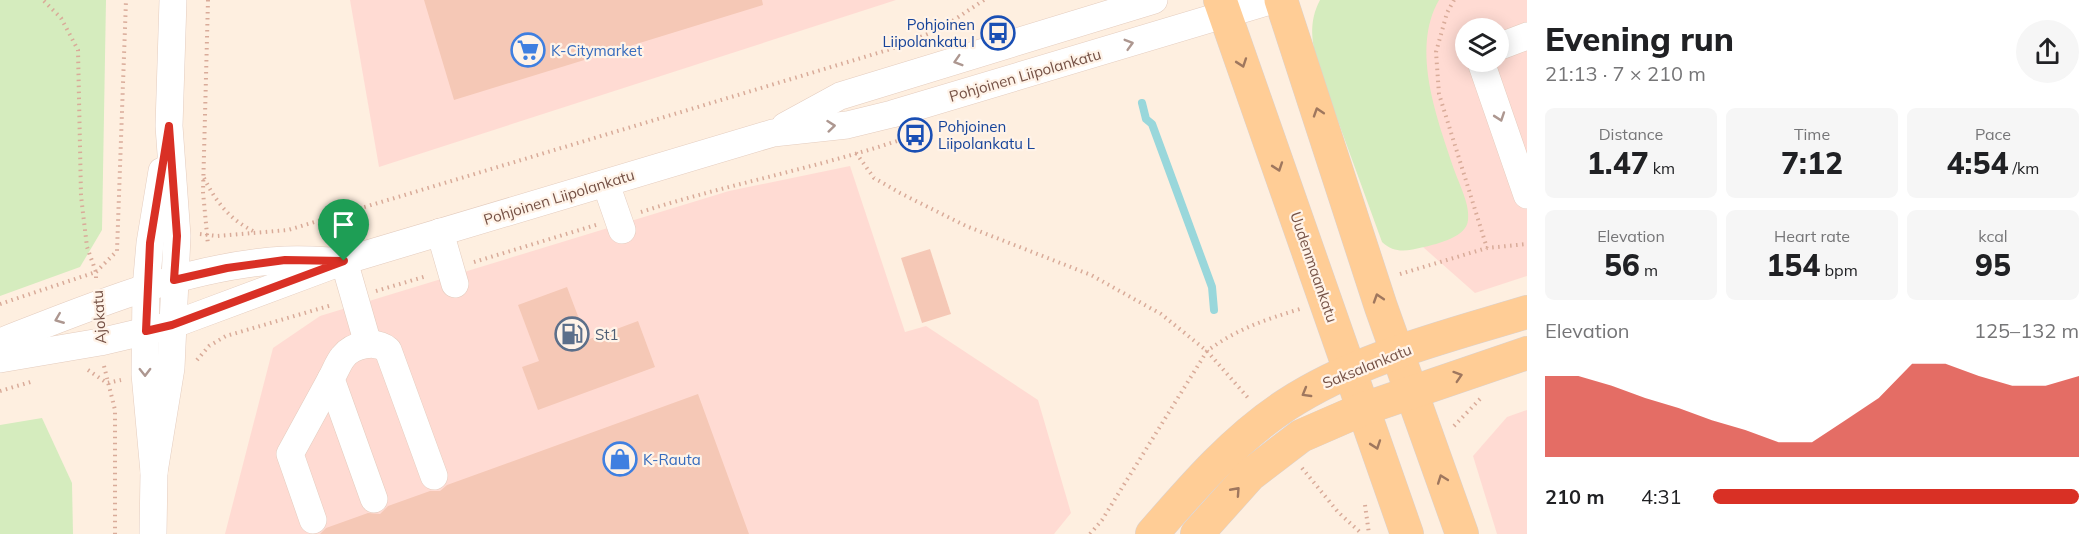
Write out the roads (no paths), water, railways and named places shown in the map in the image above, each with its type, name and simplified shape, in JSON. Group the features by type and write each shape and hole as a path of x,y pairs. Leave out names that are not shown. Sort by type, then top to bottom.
{"main road":[{"path":"1281,0 1398,353 1462,534"},
{"name":"Uudenmaankatu","path":"1222,7 1407,534"},
{"name":"Saksalankatu","path":"1152,534 1219,461 1285,405 1350,370 1527,312"},
{"path":"1197,534 1250,476 1301,436 1364,408 1527,353"}],"street":[{"path":"153,472 171,368 177,236 169,126 173,0"},
{"name":"Pohjoinen Liipolankatu","path":"773,133 840,96 1154,0"},
{"name":"Pohjoinen Liipolankatu","path":"0,359 100,342 172,325 344,261 773,133 847,124 892,114 1222,7 1273,0"},
{"path":"1509,43 1527,36"},
{"path":"1484,72 1527,195"},
{"path":"153,534 153,472 145,374 146,288 150,243 169,126"},
{"path":"606,184 622,230"},
{"path":"440,232 455,284"},
{"name":"Pohjoinen Liipolankatu","path":"0,342 98,303 174,280 227,268 285,260 344,261"},
{"path":"344,261 368,344"},
{"path":"313,520 290,454 343,357 350,350 368,344 381,344 388,350 434,476"},
{"path":"331,379 374,499"}],"waterway":[{"path":"1142,103 1146,119 1152,124 1212,287 1214,310"}],"place":[{"name":"Pohjoinen Liipolankatu I","path":"998,33"},
{"name":"K-Citymarket","path":"528,50"},
{"name":"Pohjoinen Liipolankatu L","path":"915,135"},
{"name":"St1","path":"572,334"},
{"name":"K-Rauta","path":"620,459"}]}
